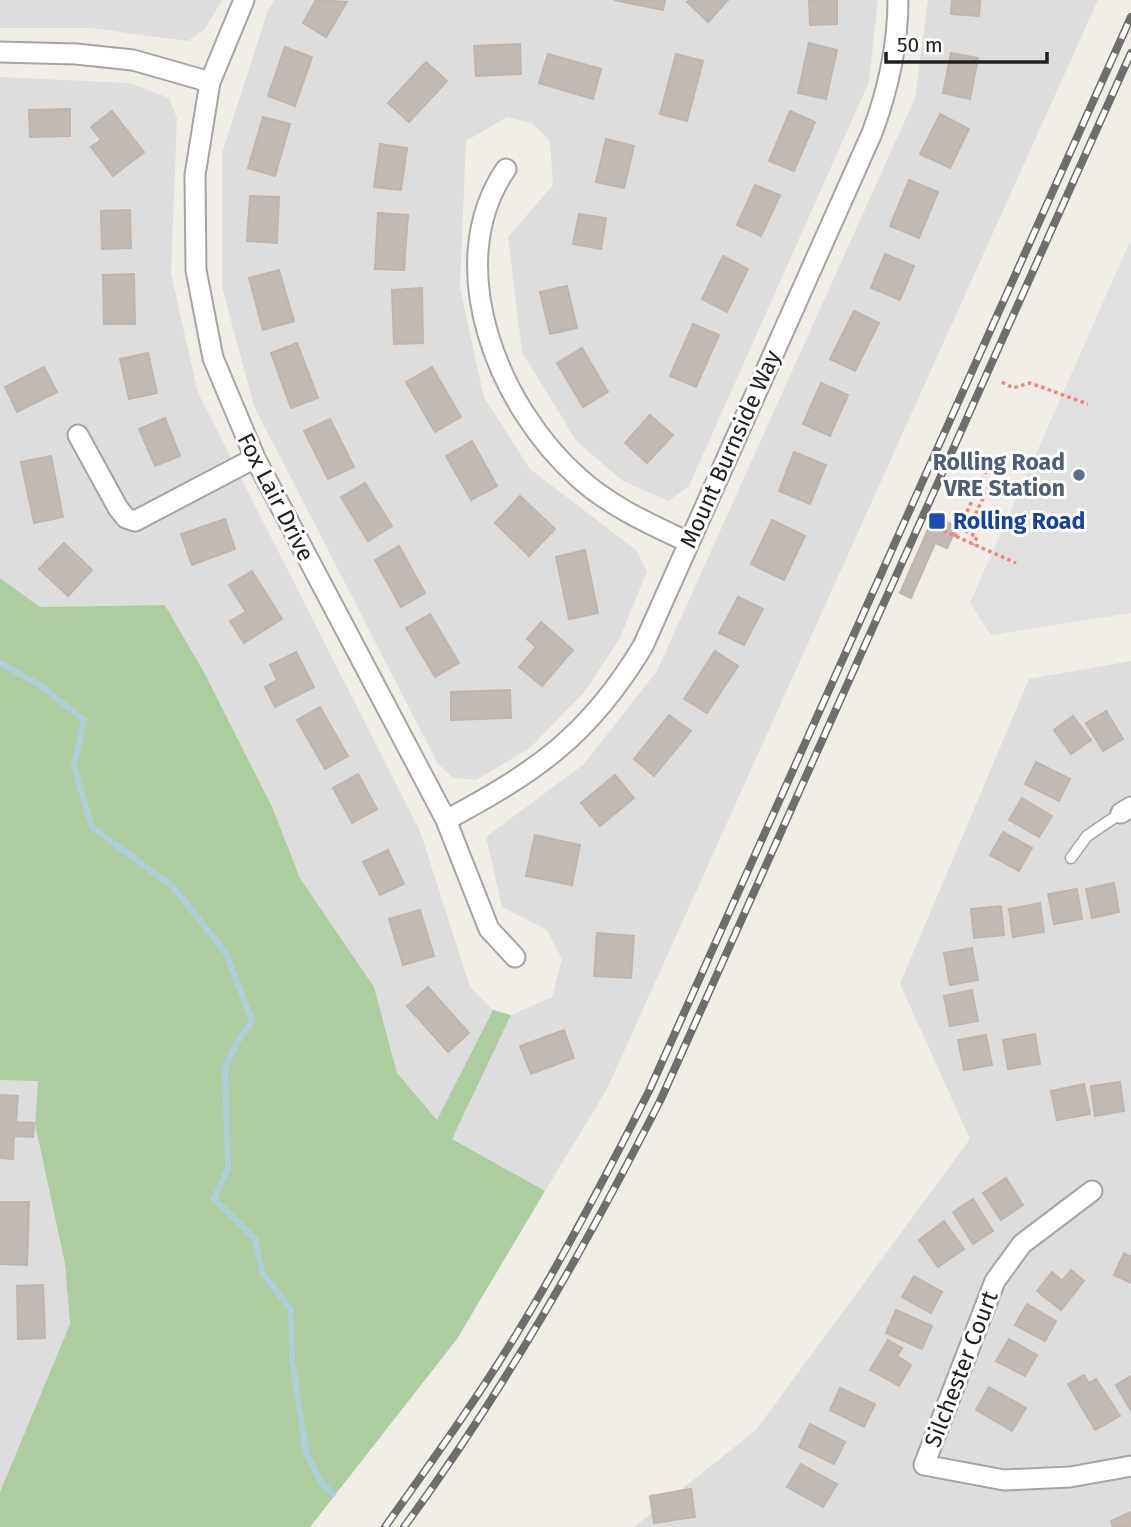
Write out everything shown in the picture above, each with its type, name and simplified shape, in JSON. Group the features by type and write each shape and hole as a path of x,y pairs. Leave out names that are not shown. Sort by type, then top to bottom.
{"street":[{"name":"Fox Lair Drive","path":"244,0 210,82 195,175 196,270 213,358 255,458 446,820 489,929 515,957"},
{"name":"Mount Burnside Way","path":"446,820 541,765 602,707 642,646 872,133 889,83 896,42 898,0"},
{"path":"0,52 76,54 132,60 210,82"},
{"path":"506,169 490,192 483,216 479,278 490,343 511,396 541,440 581,480 631,514 688,542"},
{"path":"78,435 118,508 126,518 135,521 255,458"},
{"name":"Silchester Court","path":"1092,1191 1023,1244 995,1281 924,1465 1004,1480 1070,1477 1131,1466"}],"lane":[{"path":"1071,858 1087,836 1126,810"}],"path":[{"path":"1002,382 1013,388 1030,383 1088,404"},
{"path":"955,537 988,469 995,473 967,532 976,537 973,545"},
{"path":"937,528 1016,563"}],"shaded area":[{"path":"0,0 222,0 205,29 188,41 90,28 0,28"},
{"path":"275,0 878,0 869,82 689,486 668,501 623,481 577,442 522,352 508,237 553,185 550,141 533,124 507,117 466,141 460,288 484,397 530,469 636,550 647,571 620,638 586,690 530,748 476,780 453,778 438,764 254,406 222,287 222,153 268,10"},
{"path":"928,0 1098,0 607,1089 545,1191 451,1139 511,1015 552,997 562,959 547,930 502,907 486,837 584,764 657,671 915,98"},
{"path":"0,77 130,83 169,98 177,118 171,273 198,393 420,831 470,987 493,1010 437,1121 397,1073 374,987 300,878 273,809 205,674 165,605 40,607 0,578"},
{"name":"Rolling Road VRE Station","path":"1131,239 1131,613 991,635 970,603"},
{"path":"1131,661 1131,1527 634,1527 756,1430 970,1139 900,984 1029,679"},
{"path":"0,1080 38,1080 35,1124 65,1264 70,1324 0,1492"}],"green space":[{"path":"0,578 40,607 165,605 205,674 273,809 300,878 374,987 397,1073 437,1120 493,1010 511,1015 452,1139 545,1191 457,1339 310,1527 0,1527 0,1492 70,1324 65,1264 35,1124 38,1081 0,1080"}],"building":[{"path":"316,0 347,2 326,37 303,23"},
{"path":"614,0 665,0 663,10"},
{"path":"728,0 708,22 687,2"},
{"path":"809,0 837,0 837,24 810,25"},
{"path":"952,0 980,0 979,16 951,14"},
{"path":"809,43 837,50 826,99 798,93"},
{"path":"520,44 521,74 476,76 474,46"},
{"path":"285,47 312,57 295,106 268,96"},
{"path":"951,53 978,58 970,99 943,93"},
{"path":"548,54 601,69 593,99 539,83"},
{"path":"676,54 703,61 687,121 660,114"},
{"path":"426,62 447,81 409,122 388,103"},
{"path":"70,109 70,136 30,137 29,110"},
{"path":"112,111 144,152 113,176 91,147 101,140 91,127"},
{"path":"790,111 815,122 794,171 769,161"},
{"path":"940,114 969,129 950,168 920,154"},
{"path":"263,117 290,124 275,176 248,168"},
{"path":"606,139 634,146 624,188 596,182"},
{"path":"380,144 407,148 401,190 374,187"},
{"path":"909,180 938,192 919,238 890,226"},
{"path":"755,185 780,195 761,236 737,225"},
{"path":"250,196 279,197 277,243 247,241"},
{"path":"130,210 131,248 102,249 101,211"},
{"path":"378,213 408,215 404,270 375,269"},
{"path":"579,214 606,218 601,249 573,244"},
{"path":"885,254 914,266 900,300 871,288"},
{"path":"723,256 748,269 727,312 702,299"},
{"path":"279,270 294,321 263,330 249,278"},
{"path":"134,274 135,324 104,324 103,275"},
{"path":"567,286 577,328 550,334 540,292"},
{"path":"422,288 423,343 394,344 392,290"},
{"path":"854,311 879,323 855,371 830,359"},
{"path":"693,324 719,335 696,387 670,376"},
{"path":"297,343 318,398 291,408 271,353"},
{"path":"582,348 608,392 583,407 557,363"},
{"path":"148,353 157,393 129,399 120,359"},
{"path":"44,367 57,392 17,412 5,387"},
{"path":"432,367 461,417 435,432 406,382"},
{"path":"821,383 848,395 830,436 803,424"},
{"path":"650,415 673,435 647,463 625,443"},
{"path":"165,418 180,456 155,466 139,429"},
{"path":"330,419 354,467 328,479 304,431"},
{"path":"472,441 497,486 471,500 446,456"},
{"path":"794,452 826,465 810,504 779,491"},
{"path":"51,456 63,517 34,523 21,462"},
{"path":"365,483 392,526 368,541 341,497"},
{"path":"520,496 555,529 529,556 495,523"},
{"path":"934,516 957,527 947,548 935,543 911,598 900,593"},
{"path":"225,519 235,549 192,565 181,534"},
{"path":"772,520 805,536 784,580 751,564"},
{"path":"64,543 92,570 68,596 39,569"},
{"path":"399,546 425,593 401,607 375,560"},
{"path":"585,550 598,613 569,619 556,557"},
{"path":"252,571 282,619 244,643 230,621 246,612 229,585"},
{"path":"738,597 763,609 744,645 719,633"},
{"path":"430,614 459,663 435,677 406,628"},
{"path":"541,622 573,650 542,686 519,667 536,647 527,639"},
{"path":"715,651 738,666 707,713 684,699"},
{"path":"296,652 314,687 275,707 265,687 277,680 270,665"},
{"path":"510,690 511,718 451,720 451,692"},
{"path":"320,707 348,756 325,769 297,720"},
{"path":"1106,711 1123,739 1103,751 1086,723"},
{"path":"669,715 691,731 654,776 634,759"},
{"path":"1073,716 1091,740 1071,754 1054,730"},
{"path":"1036,762 1070,779 1059,801 1025,784"},
{"path":"358,774 377,809 352,823 333,788"},
{"path":"615,775 634,798 600,826 581,803"},
{"path":"1022,798 1052,816 1039,837 1009,820"},
{"path":"1003,832 1032,848 1019,871 990,855"},
{"path":"535,835 580,845 572,885 526,876"},
{"path":"388,850 404,884 380,895 363,862"},
{"path":"1114,883 1119,912 1092,918 1086,889"},
{"path":"1077,889 1082,919 1054,924 1048,894"},
{"path":"1040,903 1044,932 1013,937 1009,909"},
{"path":"1001,906 1004,935 974,938 971,909"},
{"path":"420,910 434,956 403,965 389,919"},
{"path":"597,933 634,936 631,978 594,976"},
{"path":"972,948 978,980 950,985 944,953"},
{"path":"428,987 469,1033 448,1052 407,1006"},
{"path":"972,990 978,1021 950,1026 944,996"},
{"path":"564,1030 574,1058 531,1074 520,1046"},
{"path":"1035,1034 1040,1064 1008,1069 1003,1040"},
{"path":"986,1035 992,1065 964,1070 958,1040"},
{"path":"1120,1082 1124,1111 1095,1116 1091,1086"},
{"path":"1084,1084 1090,1114 1057,1120 1051,1091"},
{"path":"0,1095 18,1096 16,1122 34,1123 33,1137 14,1136 13,1159 0,1158"},
{"path":"1006,1178 1023,1205 1001,1220 983,1193"},
{"path":"973,1199 993,1231 973,1244 953,1212"},
{"path":"0,1202 29,1202 27,1265 0,1264"},
{"path":"944,1221 964,1249 938,1267 919,1240"},
{"path":"1124,1253 1131,1257 1131,1283 1114,1275"},
{"path":"1071,1270 1084,1281 1061,1310 1037,1291 1052,1272 1062,1281"},
{"path":"914,1276 942,1292 931,1313 902,1297"},
{"path":"43,1285 45,1338 18,1339 17,1286"},
{"path":"1027,1304 1056,1321 1045,1341 1015,1325"},
{"path":"896,1310 932,1326 922,1349 886,1333"},
{"path":"1009,1339 1037,1355 1025,1376 996,1361"},
{"path":"888,1340 902,1348 897,1356 911,1365 899,1386 870,1370"},
{"path":"1084,1375 1089,1383 1096,1379 1120,1416 1095,1430 1068,1384"},
{"path":"1131,1376 1131,1411 1116,1385"},
{"path":"989,1387 1026,1408 1012,1431 976,1410"},
{"path":"840,1388 875,1404 864,1427 830,1410"},
{"path":"810,1424 845,1442 834,1464 799,1447"},
{"path":"801,1464 837,1484 823,1507 787,1487"},
{"path":"691,1489 695,1517 654,1523 650,1496"},
{"path":"1131,1512 1131,1527 1113,1527 1111,1521"}],"waterway":[{"path":"0,663 40,685 84,720 74,766 92,827 173,887 226,953 252,1021 236,1044 225,1069 228,1168 214,1199 255,1239 262,1272 291,1310 292,1360 306,1452 320,1481 333,1494"}],"railway":[{"path":"385,1527 473,1402 522,1325 588,1209 649,1091 1131,17"},
{"path":"404,1527 509,1372 603,1210 661,1099 1131,53"}],"place":[{"name":"Rolling Road VRE Station","path":"1079,475"},
{"name":"Rolling Road","path":"937,521"}]}
